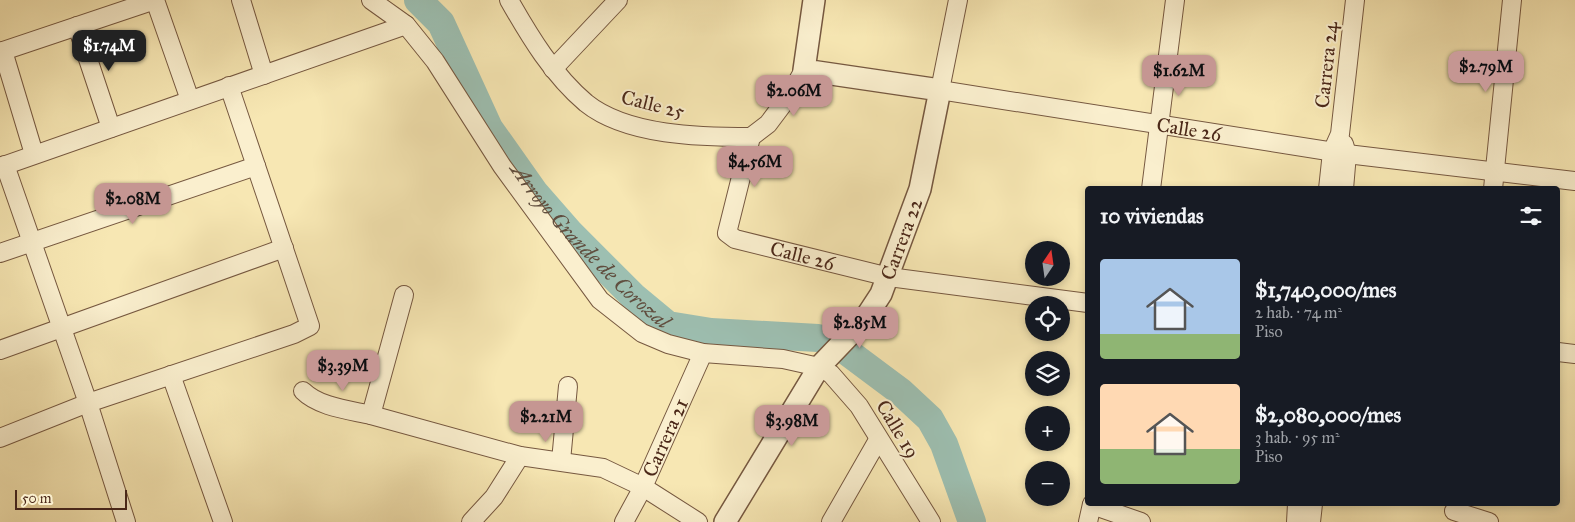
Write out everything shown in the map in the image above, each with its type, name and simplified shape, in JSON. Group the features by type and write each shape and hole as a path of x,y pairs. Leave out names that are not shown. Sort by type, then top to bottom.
{"street":[{"path":"34,154 2,52 77,26 155,0 190,100"},
{"path":"241,0 264,74"},
{"path":"371,0 406,25 435,60 502,166 600,300 642,333 668,344 703,353 824,360"},
{"name":"Calle 25","path":"509,0 553,69 587,103 619,121 667,132 718,137 751,137"},
{"path":"553,69 618,0"},
{"path":"751,137 768,124 789,96 804,70 814,0"},
{"name":"Carrera 22","path":"725,522 824,360 864,320 881,294 920,188 958,0"},
{"path":"1151,186 1175,0"},
{"name":"Carrera 24","path":"1344,186 1340,134 1355,0"},
{"path":"1494,180 1512,0"},
{"path":"126,522 88,402 32,242 2,166 406,25"},
{"path":"77,26 111,128"},
{"name":"Calle 26","path":"804,70 1160,124 1494,180 1575,181"},
{"path":"0,438 88,402 294,334 310,326 229,86"},
{"name":"Calle 26","path":"751,137 727,233 735,239 888,277 1085,302"},
{"name":"Carrera 24","path":"1329,186 1340,153"},
{"path":"0,254 256,166"},
{"path":"0,350 284,248"},
{"path":"371,414 404,295"},
{"path":"1560,352 1575,354"},
{"name":"Carrera 21","path":"624,522 643,487 703,353"},
{"name":"Calle 19","path":"824,360 831,374 843,385 859,406 878,440 931,522"},
{"path":"171,375 223,522"},
{"path":"561,461 568,386"},
{"path":"303,391 308,396 322,402 520,456 603,468 643,487 698,522"},
{"path":"831,522 878,440"},
{"path":"471,522 494,497 520,456"},
{"path":"1296,522 1298,506"},
{"path":"1311,522 1313,506"},
{"path":"1091,510 1141,522"},
{"path":"1453,512 1489,522"}],"waterway":[{"name":"Arroyo Grande de Corozal","path":"418,0 441,23 489,128 535,193 570,233 633,296 668,325 711,332 818,338 834,342 901,392 930,419 944,444 972,522"}]}
